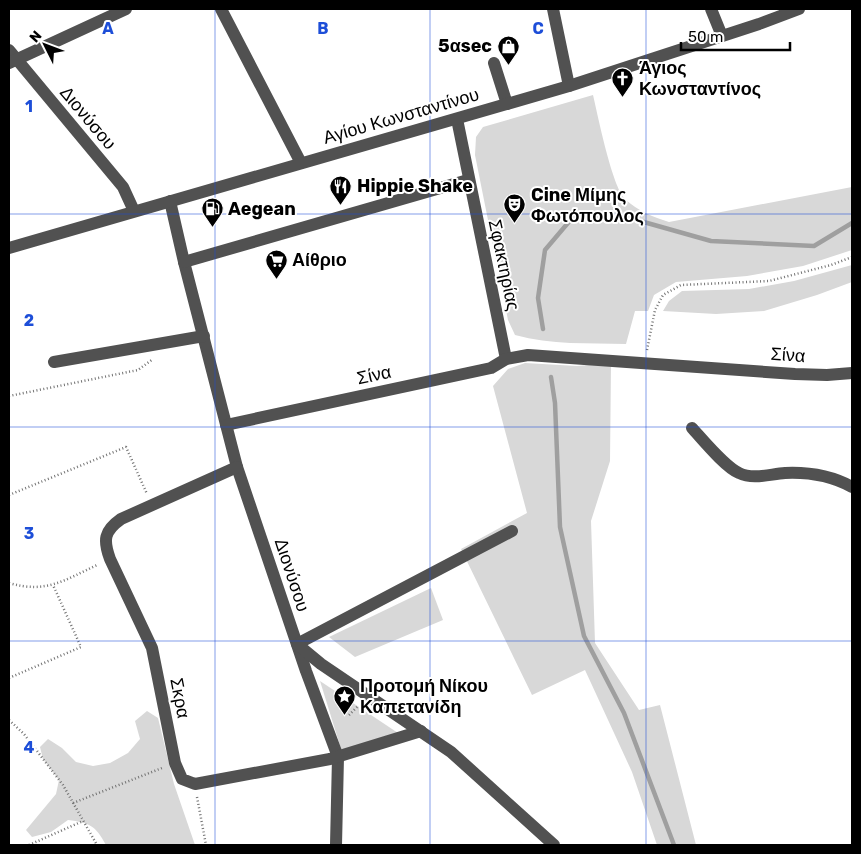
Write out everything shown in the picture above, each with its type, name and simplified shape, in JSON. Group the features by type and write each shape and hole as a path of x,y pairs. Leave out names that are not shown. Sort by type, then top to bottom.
{"street":[{"path":"11,58 126,9"},
{"path":"221,9 301,163"},
{"path":"554,9 569,86"},
{"path":"711,9 722,36"},
{"name":"Αγίου Κωνσταντίνου","path":"9,248 569,86 799,9"},
{"name":"Διονύσου","path":"11,58 123,187 134,211"},
{"path":"494,63 507,104"},
{"name":"Σφακτηρίας","path":"457,119 506,358"},
{"path":"184,262 468,180"},
{"name":"Διονύσου","path":"170,201 237,468 338,757"},
{"path":"54,362 204,336"},
{"name":"Σίνα","path":"226,425 491,368 506,358 528,355 795,374 826,375 852,373"},
{"path":"692,428 730,468 739,474 751,476 807,473 828,478 852,488"},
{"name":"Σκρα","path":"195,784 182,778 174,763 152,648 110,559 106,549 106,539 111,526 121,520 152,504 237,468"},
{"path":"512,531 297,644 321,664 451,752 554,845"},
{"path":"195,784 338,757 421,731"},
{"path":"336,845 338,757"}],"path":[{"path":"644,363 656,310 662,295 681,286 769,281 831,266 852,257"},
{"path":"9,396 138,370 157,356 154,345"},
{"path":"9,495 126,447 152,504"},
{"path":"9,584 25,588 53,585 110,559"},
{"path":"9,678 81,647 53,585"},
{"path":"9,720 24,734 63,785 97,845"},
{"path":"73,803 174,763"},
{"path":"195,784 206,845"},
{"path":"29,845 83,822"}],"shaded area":[{"path":"593,95 615,180 625,199 640,210 669,222 852,187 852,250 803,266 747,276 676,282 654,295 648,311 635,311 626,344 556,342 515,335 508,320 475,155 476,137 483,127"},
{"path":"852,265 852,282 764,311 716,314 663,311 669,301 682,291 749,289 794,281"},
{"path":"525,363 577,366 611,363 610,461 591,521 595,643 639,710 660,705 696,845 657,845 632,772 585,670 532,695 461,549 527,513 493,386 508,369"},
{"path":"431,588 443,620 355,657 329,637"},
{"path":"320,681 398,733 342,752"},
{"path":"147,711 158,718 174,784 195,845 106,845 99,833 91,826 82,822 68,820 51,832 32,837 26,830 56,794 59,780 43,759 40,747 48,739 62,748 76,762 93,766 110,763 128,753 140,739 135,721"}],"waterway":[{"path":"543,329 538,298 545,250 573,217 626,217 711,241 814,246 852,223"},
{"path":"551,377 555,403 560,527 584,636 624,713 674,845"}],"place":[{"name":"5αsec","path":"508,65"},
{"name":"Άγιος Κωνσταντίνος","path":"623,97"},
{"name":"Hippie Shake","path":"341,205"},
{"name":"Cine Μίμης Φωτόπουλος","path":"515,224"},
{"name":"Aegean","path":"212,228"},
{"name":"Αίθριο","path":"276,279"},
{"name":"Προτομή Νίκου Καπετανίδη","path":"344,715"}]}
